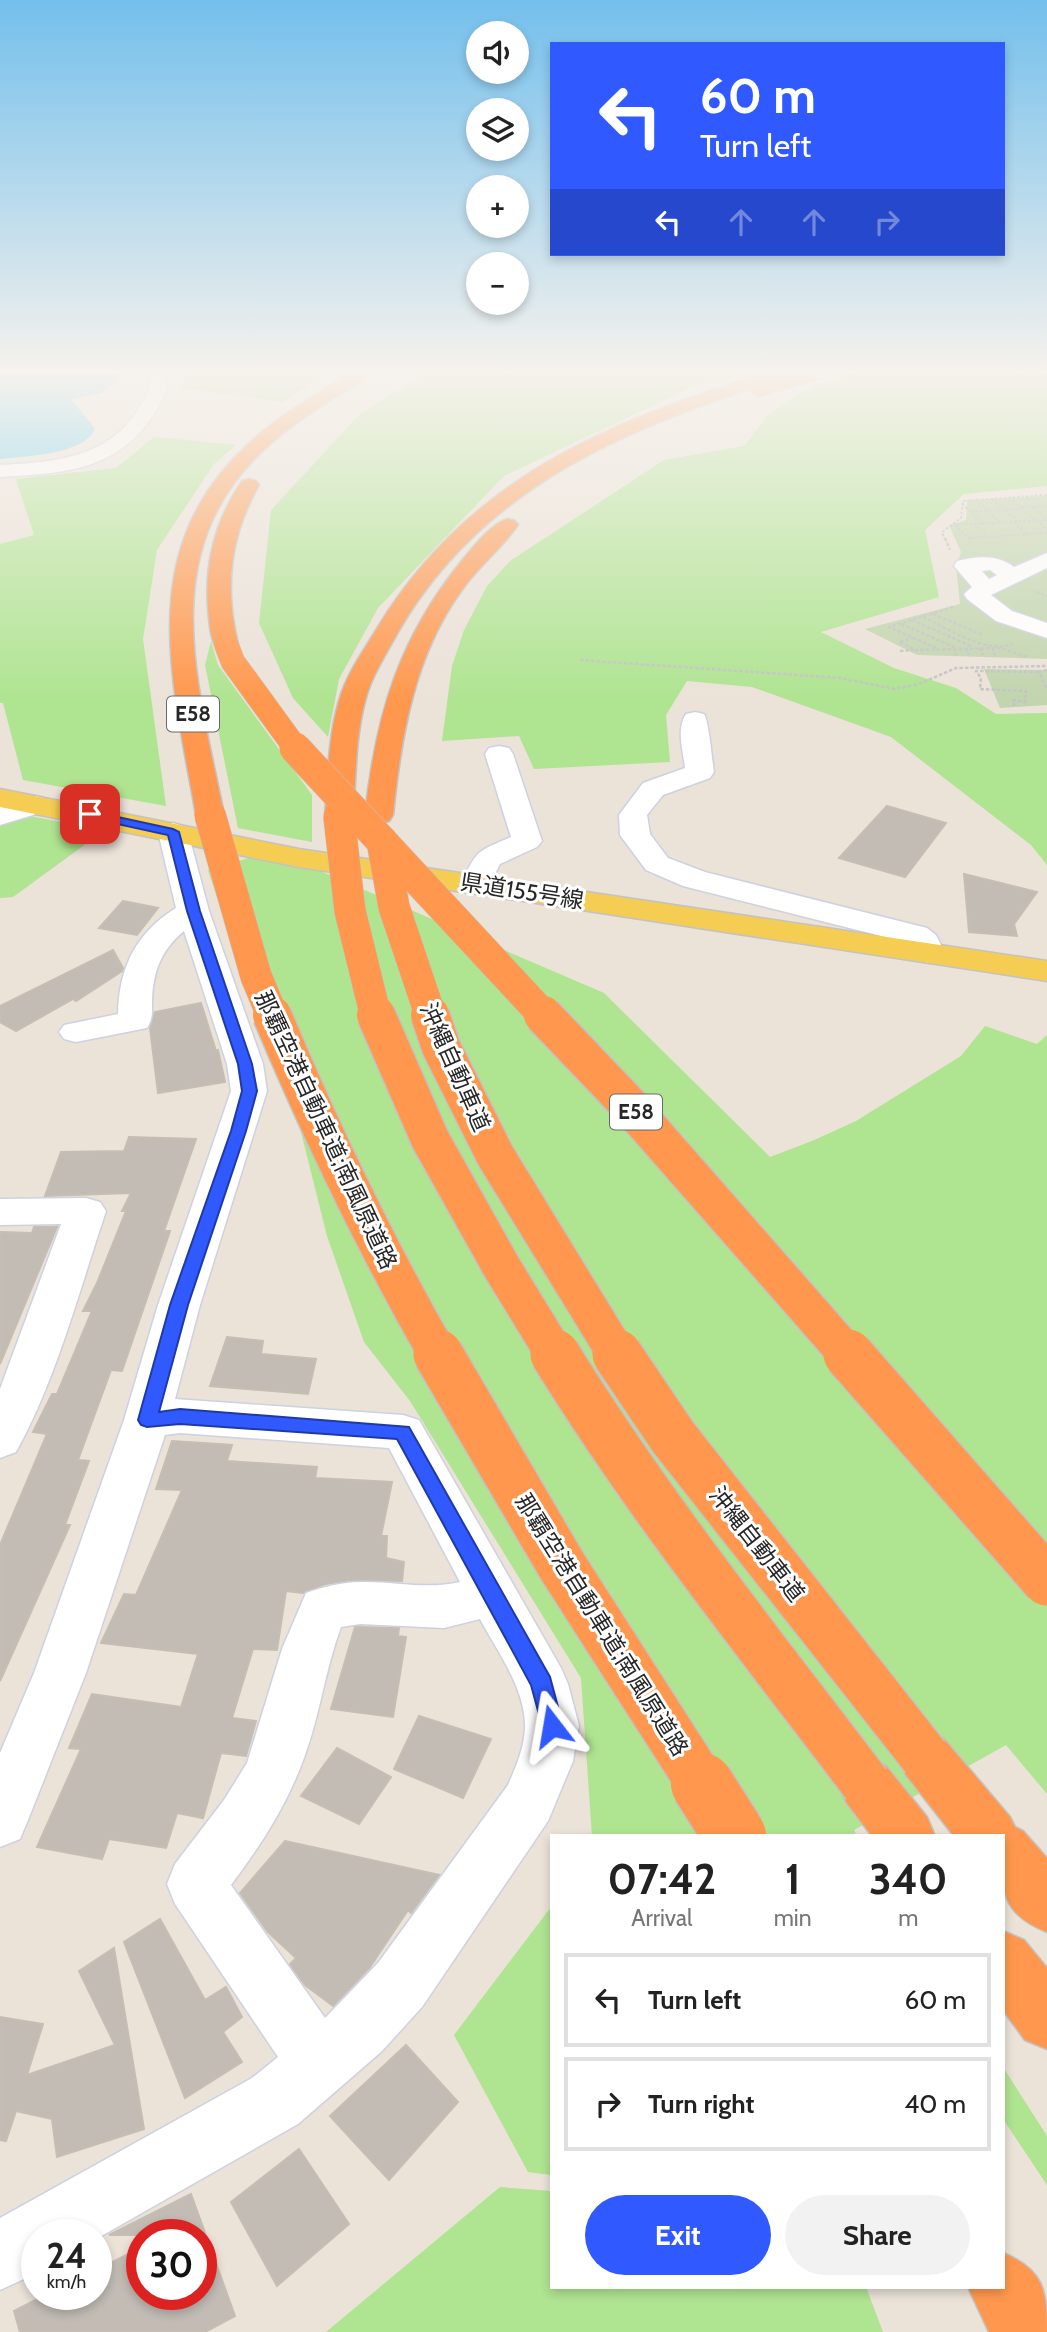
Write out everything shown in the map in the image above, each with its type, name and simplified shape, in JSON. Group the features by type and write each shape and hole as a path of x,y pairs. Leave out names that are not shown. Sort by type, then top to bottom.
{"highway":[{"name":"那覇空港自動車道;南風原道路","path":"224,482 201,521 187,557 181,612 189,693 192,824 301,1084 393,1276 562,1566 734,1834"},
{"name":"那覇空港自動車道;南風原道路","path":"252,482 229,520 220,557 218,617 233,663 257,700 289,741 470,939 628,1104 1047,1581"},
{"name":"沖縄自動車道","path":"530,482 501,502 448,547 425,572 398,612 353,699 344,739 359,816 394,907 437,1035 495,1155 593,1318 673,1437 988,1834"},
{"name":"沖縄自動車道","path":"567,482 535,504 482,549 425,629 405,671 383,763 359,816 350,911 378,1024 437,1151 545,1342 628,1469 904,1834"},
{"path":"1005,1852 1047,1903"},
{"path":"1005,1964 1047,2018"},
{"path":"1003,2289 1028,2332"}],"main road":[{"name":"県道155号線","path":"0,798 36,805 192,824 299,858 1047,971"}],"street":[{"path":"982,594 1011,575 1047,560"},
{"path":"1011,575 995,563 965,566 982,594 1004,616 1045,629"},
{"path":"695,720 694,738 700,772 653,789 633,815 635,835 657,864 694,879 916,935 925,942 929,953"},
{"path":"476,883 488,858 527,841 499,754"},
{"path":"0,816 36,805"},
{"path":"0,1820 60,1673 147,1420 179,1305 239,1131 249,1091 245,1064 193,911 192,824"},
{"path":"76,1032 135,1021 135,984 139,967 157,938 174,922 193,911"},
{"path":"0,1212 86,1211 25,1383 0,1440"},
{"path":"66,2219 275,2102 360,2029 400,1985 528,1803 546,1761 552,1726 542,1684 402,1432 180,1416 147,1420"},
{"path":"320,2065 195,1884 234,1836 269,1776 297,1695 313,1630 324,1608 360,1602 444,1608 493,1595"},
{"path":"0,2256 21,2244"}],"path":[{"path":"965,566 946,546 942,532 961,518 963,501 1047,495"},
{"path":"1033,496 1047,507"},
{"path":"1009,497 1047,532"},
{"path":"976,499 1001,523"},
{"path":"992,499 1027,534"},
{"path":"962,504 983,524"},
{"path":"1033,507 1047,520"},
{"path":"971,512 1047,507"},
{"path":"955,525 1047,520"},
{"path":"995,523 1008,535"},
{"path":"974,524 988,537"},
{"path":"968,538 1047,532"},
{"path":"936,648 889,627 932,614 982,594"},
{"path":"932,614 983,635"},
{"path":"911,620 978,648 983,655"},
{"path":"900,624 955,648"},
{"path":"914,638 898,642 915,650"},
{"path":"995,640 1008,646"},
{"path":"955,648 956,655"},
{"path":"966,648 969,655"},
{"path":"992,648 995,655"},
{"path":"900,651 1001,648 1027,657"},
{"path":"931,649 933,654"},
{"path":"580,660 840,678 895,689 919,684 956,668 1001,665 1047,670"},
{"path":"1014,706 1013,700 1025,702 1026,691 980,689 981,678 976,671 1040,674 1047,670"},
{"path":"1040,674 1047,690"}],"green space":[{"path":"17,482 202,482 157,550 143,639 166,806 23,780 3,703 0,703 0,544 34,535"},
{"path":"297,482 498,482 378,608 339,679 328,737 293,698 259,623 271,510"},
{"path":"631,482 1047,482 1047,486 964,494 925,530 939,597 821,632 894,668 956,688 996,714 1047,713 1047,865 1031,845 891,737 752,687 687,681 666,715 670,762 534,769 519,736 442,741 452,666 464,630 487,586 510,561"},
{"path":"1047,496 1047,659 917,655 865,629 960,604 956,566 961,552 949,525 966,520 967,500"},
{"path":"211,641 218,665 312,795 312,842 238,828 205,665"},
{"path":"984,669 1047,670 1047,705 1000,708"},
{"path":"24,815 105,830 13,897 0,898 0,822"},
{"path":"252,857 318,870 604,993 770,1157 856,1121 961,1056 985,1026 1037,1044 1047,1035 1047,1794 1006,1745 854,1830 856,1834 592,1834 581,1678 410,1401 364,1342 327,1236 298,1120 255,1012 208,870"},
{"path":"550,1908 550,2175 528,2172 454,2035"},
{"path":"1005,2070 1047,2136 1047,2185 1005,2122"},
{"path":"500,2187 550,2191 550,2289 867,2289 883,2332 326,2332"}],"building":[{"path":"887,806 946,823 905,877 839,858"},
{"path":"964,874 1037,892 1014,924 1017,936 969,932"},
{"path":"123,901 158,908 137,935 99,928"},
{"path":"113,950 123,968 122,971 76,1001 73,999 16,1031 0,1022 0,1006"},
{"path":"201,1003 216,1051 218,1050 225,1082 158,1093 150,1028 155,1012"},
{"path":"129,1137 196,1139 164,1231 170,1231 122,1371 111,1370 78,1460 89,1461 65,1525 70,1525 0,1681 0,1545 47,1434 33,1432 52,1394 57,1394 92,1311 83,1311 97,1283 131,1193 45,1196 61,1152 124,1151"},
{"path":"34,1227 57,1227 0,1364 0,1232 32,1233"},
{"path":"227,1337 263,1341 261,1354 316,1359 308,1394 210,1386"},
{"path":"172,1441 232,1445 227,1461 317,1467 315,1478 392,1482 381,1536 387,1536 386,1558 404,1562 402,1581 353,1580 325,1584 303,1593 286,1591 277,1650 253,1649 232,1718 256,1721 246,1756 221,1753 203,1818 177,1813 166,1848 109,1839 102,1859 37,1847 81,1749 69,1748 92,1694 181,1707 198,1654 101,1643 124,1594 136,1595 182,1490 156,1489"},
{"path":"355,1627 399,1628 398,1636 406,1637 393,1717 331,1709"},
{"path":"419,1716 491,1739 463,1798 394,1769"},
{"path":"337,1748 391,1777 359,1824 301,1796"},
{"path":"285,1841 439,1875 411,1913 408,1910 370,1967 333,2006 305,1985 290,1964 296,1958 268,1932 240,1893"},
{"path":"160,1919 205,2000 226,1987 242,2017 223,2032 242,2062 185,2098 124,1942"},
{"path":"114,1948 144,2129 57,2157 52,2119 16,2111 6,2141 0,2140 0,2017 43,2024 27,2075 115,2045 79,1971"},
{"path":"406,2045 458,2102 389,2180 330,2116"},
{"path":"299,2149 349,2224 277,2286 231,2202"},
{"path":"191,2194 200,2219 141,2219"},
{"path":"126,2226 126,2235 112,2234"},
{"path":"126,2255 126,2310 217,2310 217,2266 235,2316 205,2332 20,2332 14,2311 21,2307 21,2310 112,2310 112,2262"}],"route":[{"path":"90,814 173,832 193,911 245,1064 249,1091 239,1131 179,1305 147,1420 180,1416 402,1432 542,1684 552,1726"}]}
